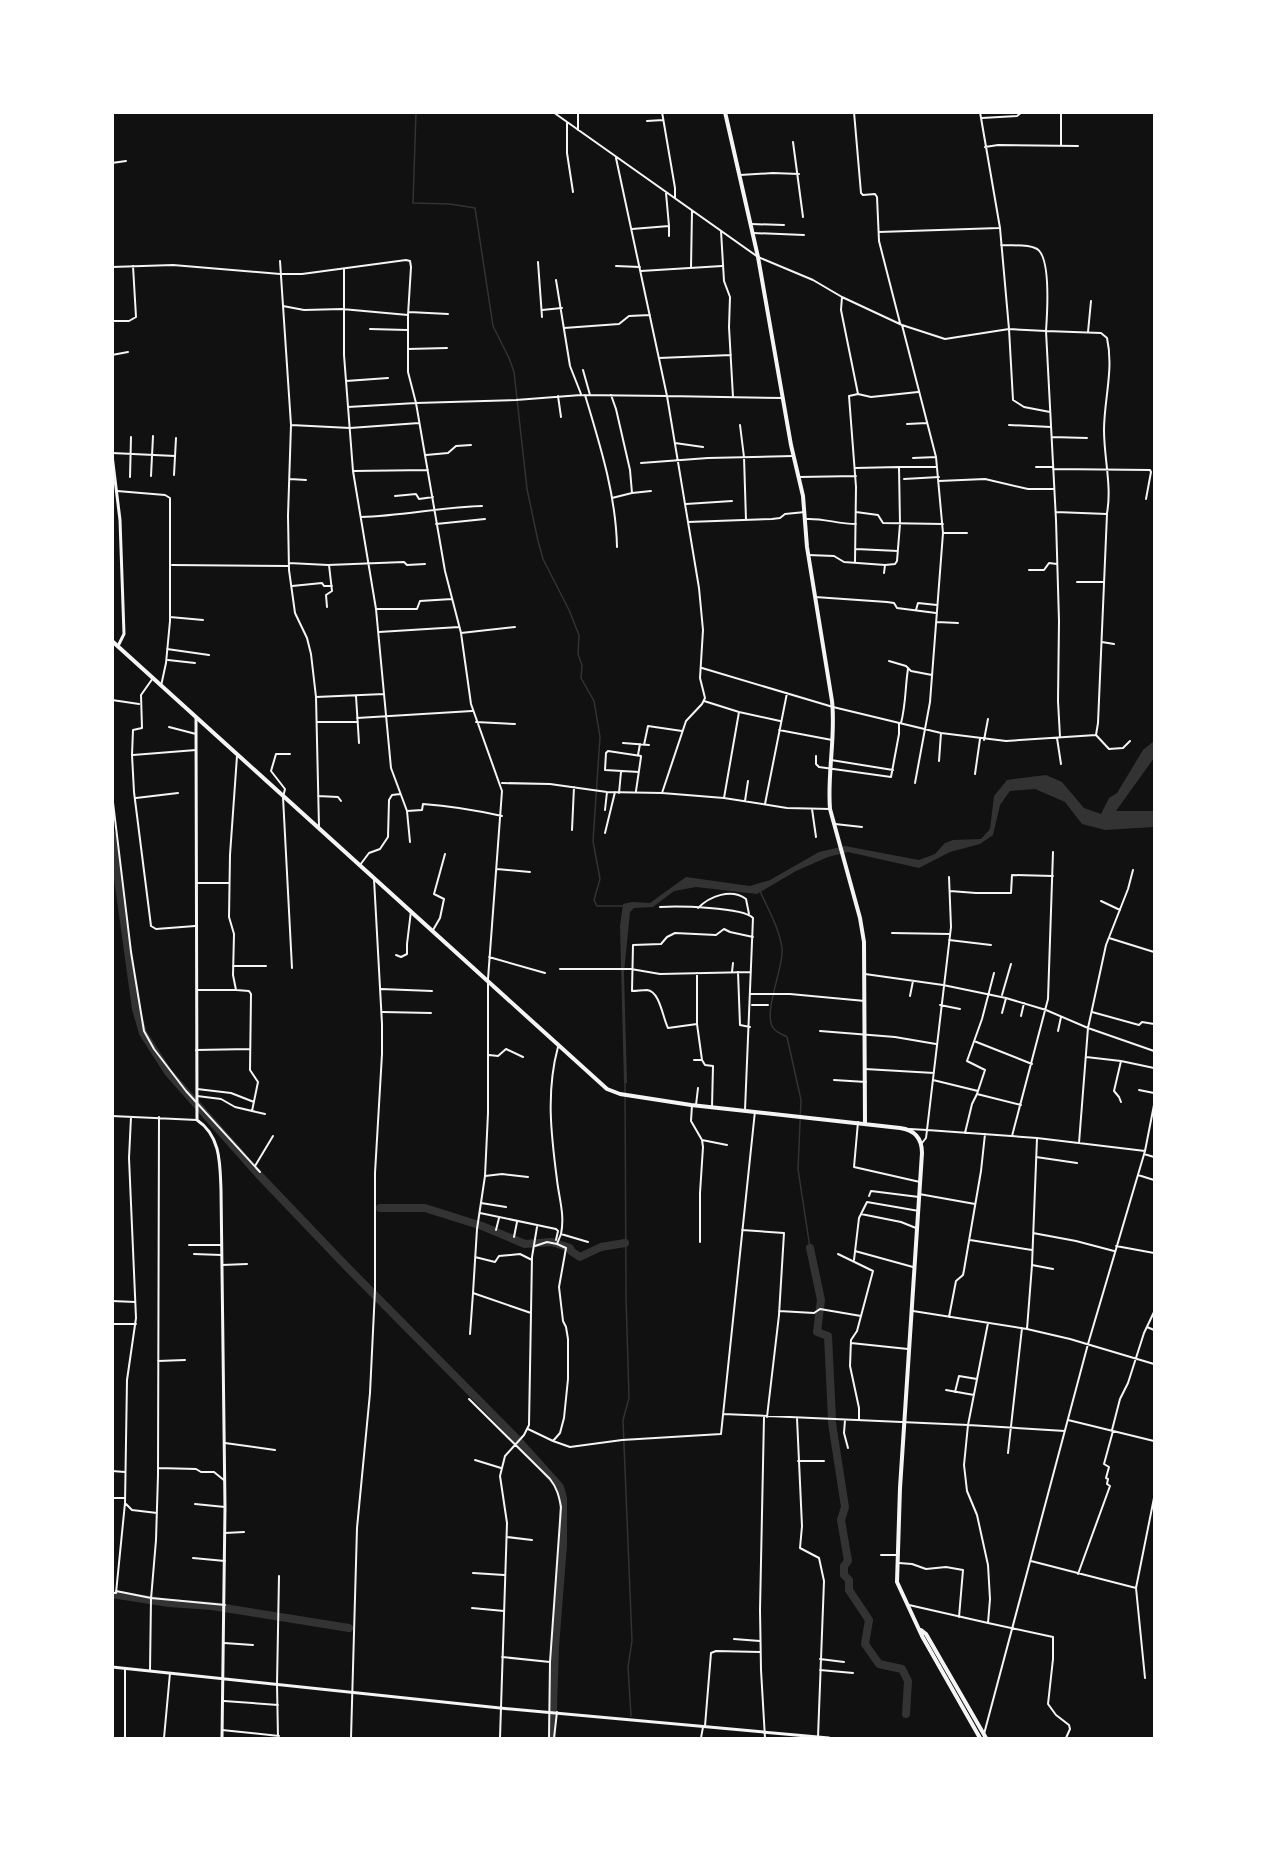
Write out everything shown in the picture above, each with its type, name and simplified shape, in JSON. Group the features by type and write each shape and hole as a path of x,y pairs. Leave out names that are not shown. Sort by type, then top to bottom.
{"highway":[{"path":"725,112 753,232 799,477 806,519 808,555 833,706 830,809 860,918 864,950 865,1124"},
{"path":"112,642 488,979 601,1084 620,1094 694,1105 858,1122 907,1129 915,1133 922,1143 897,1555 898,1587 983,1737"}],"street":[{"path":"552,112 758,257 813,280 842,297 901,325 948,339 1009,329 1104,334 1108,345 1109,363 1104,429 1108,494 1096,735"},
{"path":"578,112 578,130"},
{"path":"662,112 675,198"},
{"path":"854,112 861,193 877,196 880,244 936,457 939,479 943,533 932,675 926,730 915,783"},
{"path":"980,112 1002,245 1013,400 1024,407 1050,412"},
{"path":"981,118 1017,116 1022,112"},
{"path":"1061,112 1061,146"},
{"path":"647,121 663,120"},
{"path":"567,123 567,153 573,192"},
{"path":"793,142 803,217"},
{"path":"985,147 998,145 1078,146"},
{"path":"616,157 667,396 686,504 703,630 700,678 704,701"},
{"path":"112,163 126,161"},
{"path":"740,175 799,174"},
{"path":"666,192 669,236"},
{"path":"691,268 692,211"},
{"path":"751,224 784,225"},
{"path":"632,229 669,226"},
{"path":"879,232 1000,228"},
{"path":"721,231 725,286 730,297 733,397"},
{"path":"753,232 804,235"},
{"path":"1002,245 1035,248 1041,252 1044,258 1048,292 1046,331 1056,512 1060,764"},
{"path":"280,261 291,425 289,565 295,613 310,646 316,698 319,829"},
{"path":"112,267 183,266 280,274 410,261 408,372 416,403 436,524 459,627 472,711 501,783 502,816 488,979 489,1055 485,1176 477,1229 470,1334"},
{"path":"538,262 542,317"},
{"path":"112,321 129,321 136,317 133,266"},
{"path":"616,266 640,267"},
{"path":"641,272 723,266"},
{"path":"344,269 342,309 353,471 379,632 391,768 407,811 410,842"},
{"path":"556,280 570,366 583,395 612,498 617,547"},
{"path":"842,297 841,310 858,394"},
{"path":"1088,332 1091,301"},
{"path":"282,306 304,310 342,309 448,314"},
{"path":"542,310 562,308"},
{"path":"564,328 619,324 629,316 650,315"},
{"path":"370,329 407,330"},
{"path":"408,349 447,348"},
{"path":"112,355 129,352"},
{"path":"659,358 730,355"},
{"path":"583,370 590,395"},
{"path":"346,381 388,378"},
{"path":"855,562 856,476 849,396 858,394 868,397 918,392"},
{"path":"348,407 583,395 783,398"},
{"path":"611,395 630,470 632,493"},
{"path":"558,396 561,417"},
{"path":"291,425 350,428 419,423"},
{"path":"907,424 927,423"},
{"path":"740,425 744,458 746,520"},
{"path":"1009,425 1051,427"},
{"path":"151,476 153,436"},
{"path":"130,477 131,437"},
{"path":"1052,437 1087,438"},
{"path":"174,476 176,438"},
{"path":"675,443 703,447"},
{"path":"425,456 447,453 456,446 471,445"},
{"path":"118,646 124,634 120,520 112,454 175,456"},
{"path":"641,463 794,456"},
{"path":"913,458 936,457"},
{"path":"808,555 834,556 843,562 885,565 897,562 900,524 899,467"},
{"path":"855,468 937,467"},
{"path":"1036,467 1150,471 1146,499"},
{"path":"353,471 428,470"},
{"path":"799,477 856,476"},
{"path":"290,479 306,480"},
{"path":"904,479 985,479 1028,489 1054,489"},
{"path":"117,491 169,497 170,617 161,686"},
{"path":"612,498 651,491"},
{"path":"394,496 416,494 419,499 432,497"},
{"path":"686,504 732,501"},
{"path":"361,517 398,516 434,509 482,506"},
{"path":"688,522 779,519 785,514 805,512"},
{"path":"856,512 879,516 883,523 943,524"},
{"path":"1056,512 1107,514"},
{"path":"436,524 485,519"},
{"path":"806,519 856,524"},
{"path":"943,533 967,533"},
{"path":"856,549 899,550"},
{"path":"171,565 329,565 369,562 425,564"},
{"path":"1029,570 1044,570 1049,563 1057,564"},
{"path":"327,607 326,595 332,592 329,565"},
{"path":"884,573 885,565"},
{"path":"1077,582 1103,582"},
{"path":"291,586 322,583 324,586 332,586"},
{"path":"815,597 887,602 894,603 897,608 936,613"},
{"path":"376,609 417,609 420,601 452,599"},
{"path":"916,611 918,603 937,605"},
{"path":"170,617 203,620"},
{"path":"936,622 958,623"},
{"path":"379,632 459,627"},
{"path":"460,633 515,627"},
{"path":"1101,642 1114,644"},
{"path":"167,649 209,655"},
{"path":"166,660 195,663"},
{"path":"889,662 932,675"},
{"path":"702,668 833,706 941,733 1006,741 1096,735"},
{"path":"816,756 818,766 892,776 906,699 904,694 908,669"},
{"path":"153,678 141,695 142,728 133,730 132,755 135,798 152,927 156,930 196,926"},
{"path":"765,804 786,693"},
{"path":"316,698 384,694"},
{"path":"356,696 359,743"},
{"path":"112,700 140,704"},
{"path":"704,701 780,721"},
{"path":"662,793 682,731 690,716 704,701"},
{"path":"317,722 472,711"},
{"path":"724,798 739,712"},
{"path":"196,718 197,1120"},
{"path":"984,740 988,719"},
{"path":"476,722 515,724"},
{"path":"638,755 648,726 682,731"},
{"path":"169,727 196,734"},
{"path":"778,730 832,740"},
{"path":"939,761 941,733"},
{"path":"1096,735 1109,749 1123,748 1130,741"},
{"path":"975,774 980,739"},
{"path":"623,743 649,746"},
{"path":"132,755 196,750"},
{"path":"636,792 642,757 607,752 605,769 639,772"},
{"path":"290,754 276,754 271,771 284,786 292,968"},
{"path":"236,990 233,966 234,934 229,917 237,756"},
{"path":"831,760 893,770"},
{"path":"605,833 621,771"},
{"path":"745,801 748,781"},
{"path":"501,783 549,784 617,793 662,793 830,809"},
{"path":"572,830 574,787"},
{"path":"605,810 607,792"},
{"path":"112,794 134,976 144,1031 154,1049 197,1103 260,1172"},
{"path":"135,798 178,794"},
{"path":"360,865 369,853 381,849 388,837 389,800 392,795 400,794"},
{"path":"318,796 338,797 341,801"},
{"path":"407,811 422,810 423,804 447,805 502,816"},
{"path":"812,809 816,837"},
{"path":"835,824 862,827"},
{"path":"1012,1136 1046,1010 1053,852"},
{"path":"433,930 440,918 444,899 434,894 445,854"},
{"path":"497,868 530,872"},
{"path":"1079,1143 1088,1028 1104,951 1133,870"},
{"path":"950,891 1011,893 1012,876 1053,876"},
{"path":"922,1143 926,1138 950,934 949,877"},
{"path":"351,1738 357,1528 370,1393 375,1300 375,1173 382,1054 381,989 374,879"},
{"path":"195,883 230,883"},
{"path":"698,908 715,896 741,896 745,898 749,914 753,918 745,1110"},
{"path":"1101,901 1120,910"},
{"path":"660,907 718,909 749,914"},
{"path":"396,955 401,957 407,954 411,911"},
{"path":"697,1024 668,1028 664,1012 652,992 632,991 635,943 661,944 675,933 716,935 724,929 753,937"},
{"path":"892,933 950,934"},
{"path":"1108,938 1155,952"},
{"path":"949,940 991,945"},
{"path":"489,957 545,973"},
{"path":"732,972 733,963"},
{"path":"1001,997 1011,964"},
{"path":"233,966 266,966"},
{"path":"560,969 632,969 660,974 751,972"},
{"path":"697,972 697,1024 702,1060 705,1065 713,1066 712,1107"},
{"path":"738,972 740,1025 750,1026"},
{"path":"965,1133 984,1069 967,1061 994,973"},
{"path":"865,974 943,985 1006,998 1046,1010 1088,1028 1155,1051"},
{"path":"910,996 914,981"},
{"path":"381,989 432,991"},
{"path":"196,990 236,990 251,993 250,1071 258,1082 252,1111"},
{"path":"751,994 776,993 865,1001"},
{"path":"1002,1012 1006,998"},
{"path":"1021,1016 1024,1003"},
{"path":"751,1005 768,1005"},
{"path":"940,1005 960,1009"},
{"path":"382,1012 431,1013"},
{"path":"1092,1012 1139,1025 1142,1022 1155,1024"},
{"path":"1059,1031 1061,1017"},
{"path":"820,1031 865,1034 937,1044"},
{"path":"974,1041 1032,1064"},
{"path":"557,1242 561,1234 562,1211 550,1118 553,1067 559,1045"},
{"path":"196,1050 251,1049"},
{"path":"489,1055 498,1056 506,1049 523,1057"},
{"path":"1086,1057 1155,1068"},
{"path":"693,1060 702,1060"},
{"path":"1121,1061 1114,1091 1121,1102"},
{"path":"865,1069 934,1073"},
{"path":"834,1080 866,1082"},
{"path":"933,1080 1021,1105"},
{"path":"698,1088 691,1120 702,1140 703,1155 699,1193 700,1242"},
{"path":"197,1089 231,1093 254,1101"},
{"path":"1139,1090 1155,1093"},
{"path":"197,1096 221,1099 233,1107 265,1114"},
{"path":"983,1737 1088,1344 1145,1153 1155,1104"},
{"path":"528,1429 570,1447 633,1439 720,1436 755,1111"},
{"path":"112,1116 197,1120 212,1135 217,1149 222,1245 225,1443 222,1738"},
{"path":"131,1116 129,1158 136,1324 127,1380 125,1503 114,1592 151,1600 225,1606"},
{"path":"150,1670 158,1468 159,1117"},
{"path":"858,1122 854,1167 920,1182"},
{"path":"907,1129 1037,1138 1145,1153 1155,1157"},
{"path":"950,1317 956,1281 963,1275 964,1270 985,1134"},
{"path":"255,1166 273,1136"},
{"path":"1027,1329 1037,1138"},
{"path":"702,1140 727,1145"},
{"path":"1036,1157 1077,1163"},
{"path":"485,1176 502,1174 528,1177"},
{"path":"1138,1175 1155,1180"},
{"path":"869,1196 871,1191 975,1204"},
{"path":"854,1261 857,1230 861,1214 868,1201 919,1211"},
{"path":"481,1203 506,1207"},
{"path":"480,1213 558,1230 557,1242"},
{"path":"861,1214 918,1228"},
{"path":"496,1230 499,1218"},
{"path":"514,1237 517,1222"},
{"path":"500,1738 507,1537 507,1524 500,1487 501,1468 508,1452 528,1429 532,1260 537,1226"},
{"path":"742,1230 784,1232 780,1311 766,1417 760,1641 765,1738"},
{"path":"1033,1233 1114,1251"},
{"path":"561,1234 588,1242"},
{"path":"969,1240 1032,1250"},
{"path":"534,1246 557,1242 566,1248 559,1287 563,1321 566,1327 568,1362 564,1418 560,1433 553,1441"},
{"path":"189,1245 222,1245"},
{"path":"1116,1246 1155,1253"},
{"path":"855,1251 916,1268"},
{"path":"475,1257 495,1262 499,1256 515,1253 532,1260"},
{"path":"194,1254 221,1255"},
{"path":"838,1254 873,1271 857,1331 851,1338 850,1366 860,1408 859,1421"},
{"path":"222,1265 247,1264"},
{"path":"1032,1265 1053,1269"},
{"path":"473,1293 531,1313"},
{"path":"112,1301 135,1302"},
{"path":"780,1311 814,1314 820,1310 861,1317"},
{"path":"913,1311 1027,1329 1155,1364"},
{"path":"1078,1574 1110,1486 1106,1478 1109,1467 1104,1464 1117,1409 1147,1327 1155,1312"},
{"path":"988,1323 964,1446 964,1475 967,1491 981,1532 988,1565 990,1599 988,1623"},
{"path":"112,1324 136,1324"},
{"path":"1147,1327 1155,1330"},
{"path":"1008,1453 1022,1328"},
{"path":"851,1343 910,1350"},
{"path":"158,1361 185,1360"},
{"path":"955,1392 959,1376 977,1379"},
{"path":"946,1390 974,1395"},
{"path":"469,1400 516,1444 557,1490 561,1507 550,1662 554,1738"},
{"path":"722,1414 1065,1431"},
{"path":"797,1418 802,1526 800,1548 819,1558 824,1581 818,1737"},
{"path":"845,1420 844,1433 848,1448"},
{"path":"1068,1420 1155,1441"},
{"path":"225,1443 275,1450"},
{"path":"475,1460 501,1468"},
{"path":"798,1461 824,1461"},
{"path":"158,1468 195,1468 201,1472 214,1472 225,1481"},
{"path":"112,1471 125,1472"},
{"path":"112,1498 125,1498"},
{"path":"1145,1678 1136,1588 1154,1498"},
{"path":"125,1503 132,1510 157,1513"},
{"path":"195,1504 225,1507"},
{"path":"225,1533 244,1532"},
{"path":"507,1537 532,1540"},
{"path":"881,1555 897,1555"},
{"path":"193,1558 225,1561"},
{"path":"1030,1561 1136,1588"},
{"path":"897,1563 912,1564 926,1569 946,1567 963,1570 959,1617"},
{"path":"473,1573 504,1575"},
{"path":"222,1730 279,1737 277,1684 279,1576"},
{"path":"907,1604 1049,1636 1054,1640 1048,1704 1056,1715 1069,1725 1070,1729 1066,1738"},
{"path":"472,1608 504,1611"},
{"path":"734,1639 760,1641"},
{"path":"224,1642 253,1645"},
{"path":"701,1738 711,1653 716,1651 760,1652"},
{"path":"502,1658 550,1662"},
{"path":"820,1659 844,1662"},
{"path":"112,1667 500,1708 826,1738"},
{"path":"125,1738 126,1668"},
{"path":"820,1670 853,1673"},
{"path":"164,1738 170,1672"},
{"path":"223,1701 278,1705"},
{"path":"549,1738 553,1712"}],"shaded area":[{"path":"1154,741 1154,758 1116,811 1154,811 1154,827 1105,830 1082,824 1065,802 1035,789 1010,791 1000,805 993,835 980,844 950,852 919,868 848,852 828,857 796,871 757,894 696,887 674,891 653,907 634,908 630,912 624,973 627,1083 624,1083 620,926 623,904 650,903 686,877 750,886 770,880 819,852 845,846 919,860 935,854 945,843 953,840 981,839 990,829 994,796 1007,780 1046,775 1062,782 1084,808 1101,814 1109,798 1117,793 1143,750"}],"waterway":[{"path":"416,112 413,203 450,204 475,208 493,326 514,372 527,489 538,541 543,559 579,635 578,654 582,665 581,678 594,701 600,737 593,841 600,879 594,900 597,906 623,906"},
{"path":"112,835 136,1009 143,1033 168,1072 260,1176 516,1438 560,1487 563,1498 563,1545 555,1647 552,1738"},
{"path":"760,891 776,926 782,948 770,1014 775,1030 787,1037 801,1100 798,1169 810,1248"},
{"path":"625,1083 629,1398 623,1420 632,1641 628,1667 631,1716"},
{"path":"380,1208 425,1208 482,1226 525,1244 552,1242 570,1248 580,1257 601,1247 625,1243"},
{"path":"810,1248 821,1300 817,1332 828,1336 832,1419"},
{"path":"832,1423 845,1507 841,1520 848,1561 844,1566 844,1575 849,1580 849,1590 869,1620 865,1644 879,1664 902,1669 908,1681 906,1714"},
{"path":"112,1594 169,1603 212,1606 349,1628"}]}
